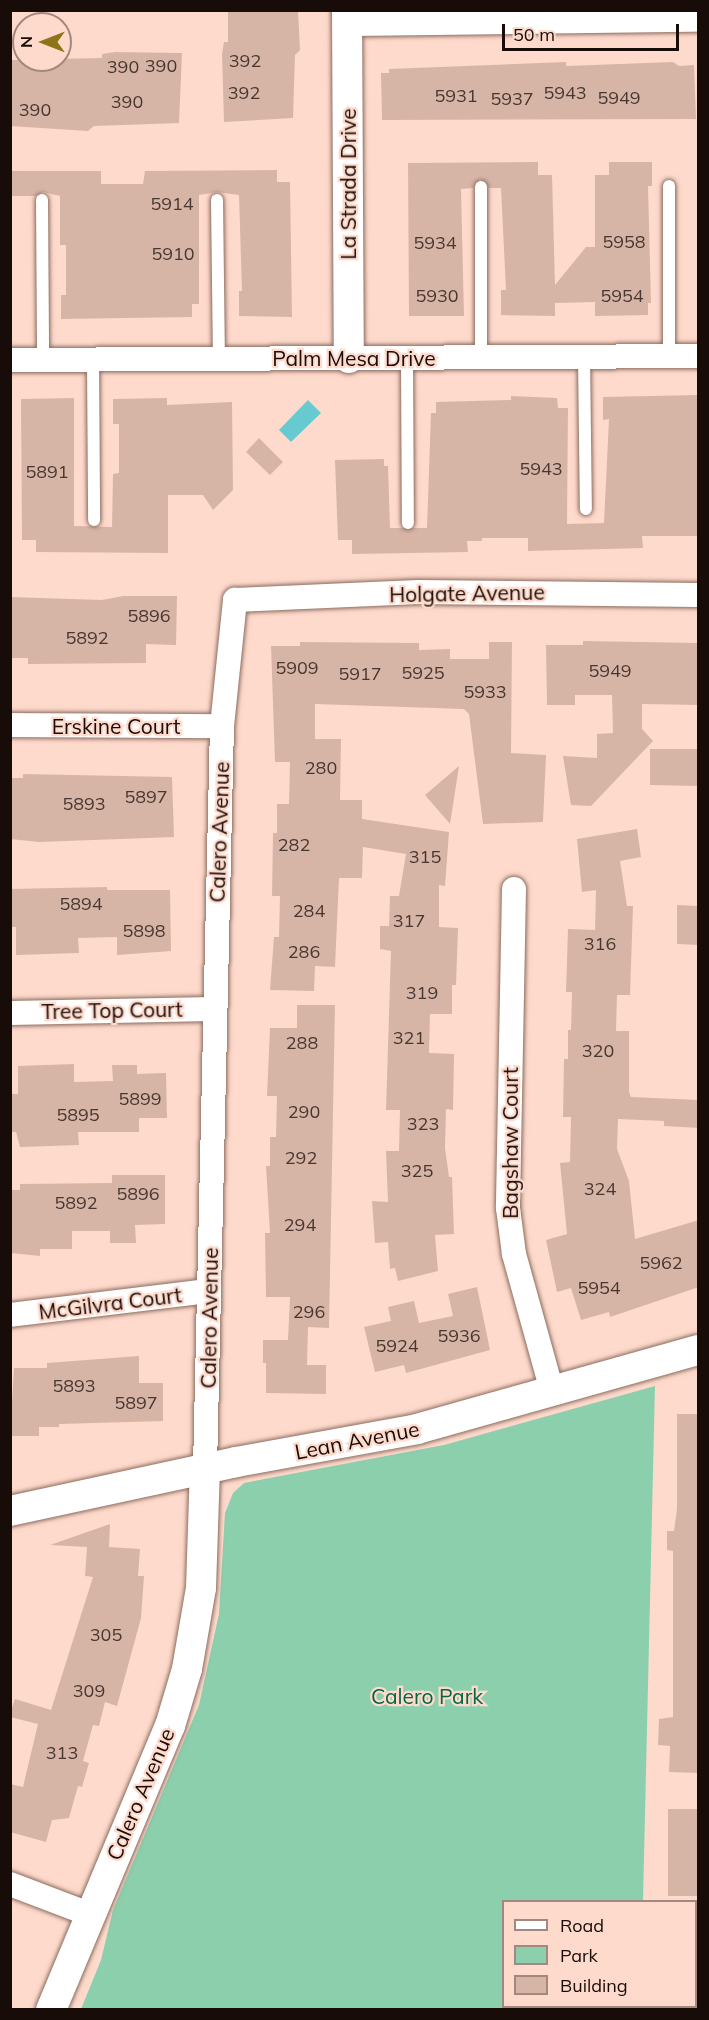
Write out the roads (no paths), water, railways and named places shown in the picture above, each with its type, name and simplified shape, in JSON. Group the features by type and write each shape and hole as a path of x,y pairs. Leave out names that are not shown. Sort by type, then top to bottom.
{"street":[{"path":"347,17 494,16 699,20"},
{"name":"La Strada Drive","path":"347,17 350,358"},
{"name":"Palm Mesa Drive","path":"10,360 699,356"},
{"name":"Holgate Avenue","path":"235,600 418,592 699,594"},
{"name":"Calero Avenue","path":"51,2010 89,1914 170,1726 187,1669 201,1588 209,1291 213,1009 222,726 235,600"},
{"name":"Erskine Court","path":"10,725 222,726"},
{"name":"Bagshaw Court","path":"514,889 508,1208 514,1254 552,1391"},
{"name":"Tree Top Court","path":"10,1013 213,1009"},
{"name":"McGilvra Court","path":"10,1316 209,1291"},
{"name":"Lean Avenue","path":"10,1511 205,1468 417,1429 699,1350"},
{"path":"10,1884 89,1914"}],"lane":[{"path":"669,186 669,356"},
{"path":"481,187 481,357"},
{"path":"42,200 43,360"},
{"path":"217,200 219,358"},
{"path":"407,357 408,524"},
{"path":"584,357 586,509"},
{"path":"93,359 94,520"}],"water":[{"path":"308,400 321,413 291,442 279,430"}],"park label":[{"name":"Calero Park","path":"427,1696"}]}
